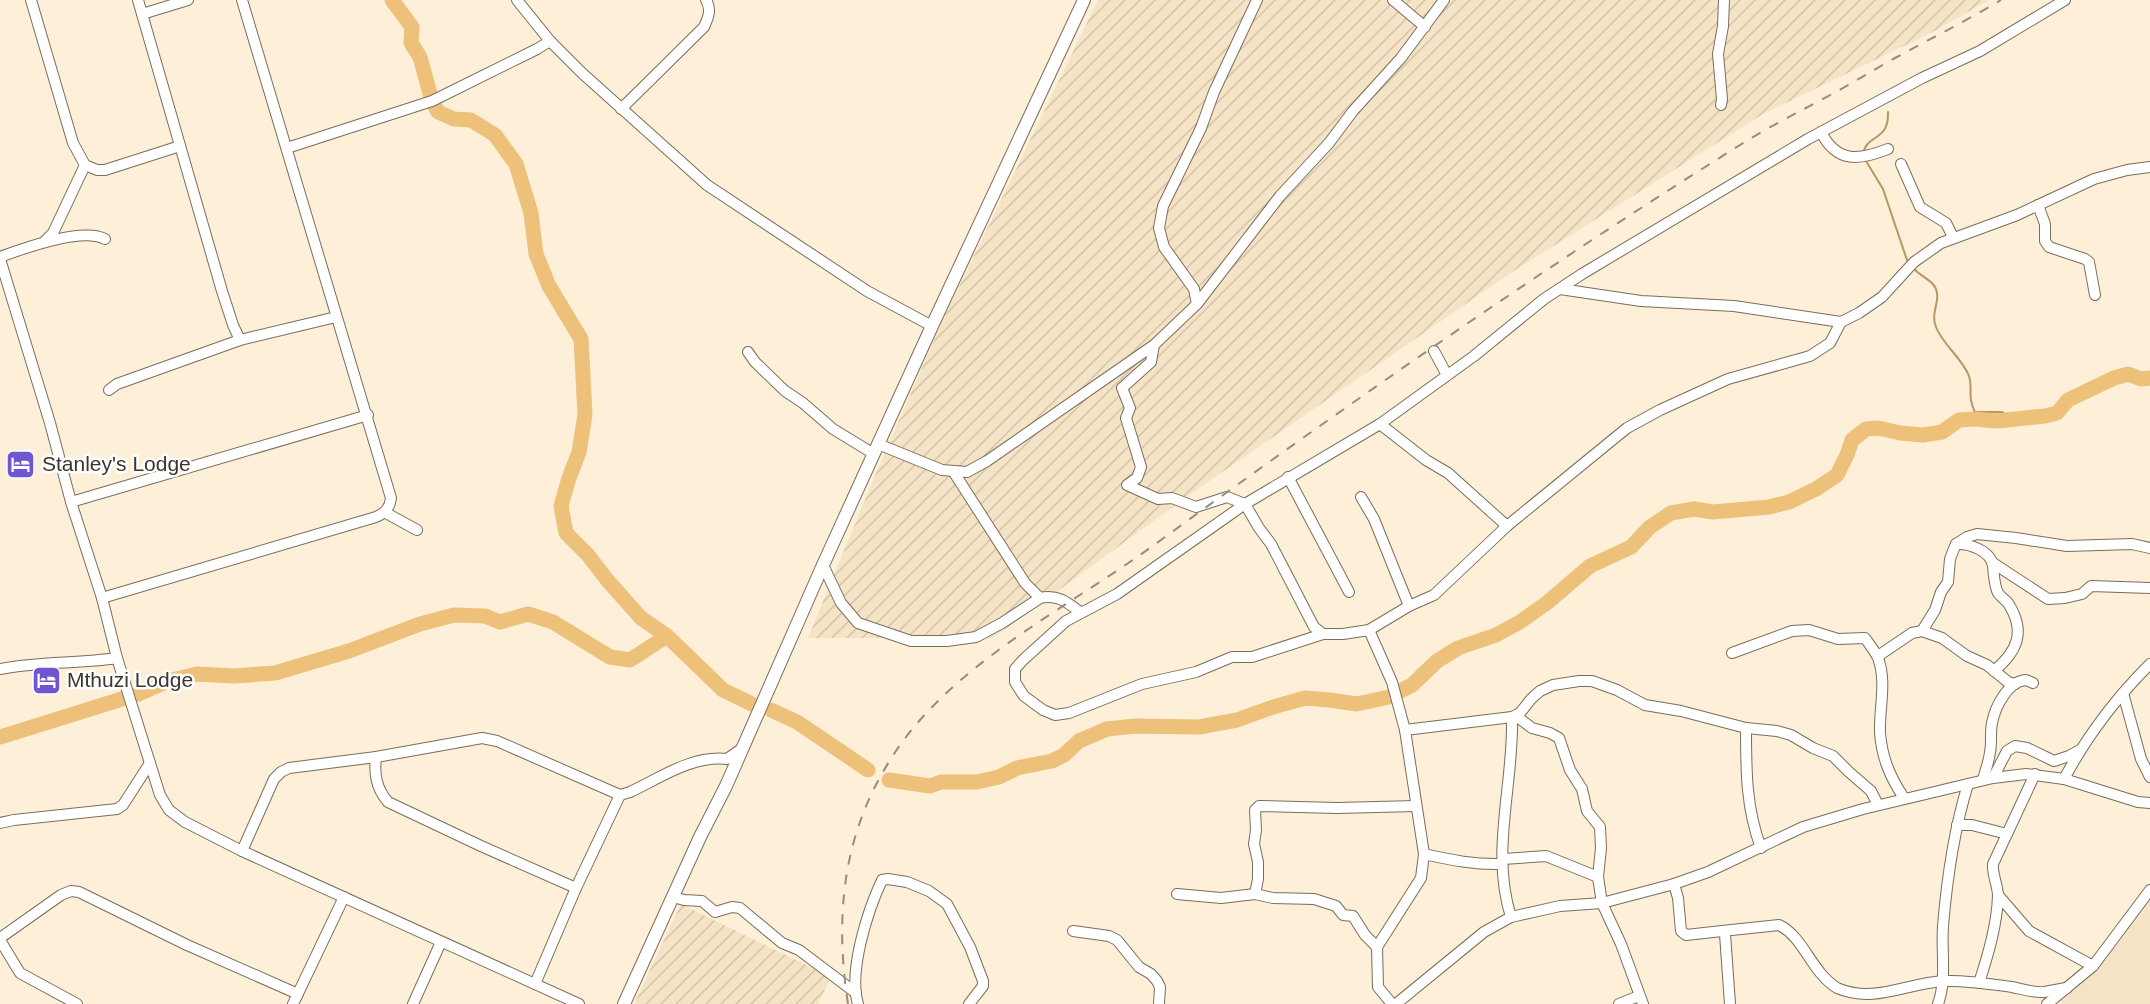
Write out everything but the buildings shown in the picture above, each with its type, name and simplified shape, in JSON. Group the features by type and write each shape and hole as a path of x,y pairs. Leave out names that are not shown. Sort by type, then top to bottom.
{"main road":[{"path":"624,1004 744,747 823,565 932,326 1084,0"}],"street":[{"path":"31,0 72,143 86,165 97,170 105,170 180,146"},
{"path":"138,0 233,325 240,339"},
{"path":"142,14 188,0"},
{"path":"242,0 336,317 368,415 391,498 386,513"},
{"path":"517,0 550,41 707,186 867,291 932,326"},
{"path":"621,109 704,27 709,16 709,4 706,0"},
{"path":"1197,304 1194,289 1164,247 1159,228 1163,206 1201,128 1214,92 1257,0"},
{"path":"1393,0 1425,27"},
{"path":"748,352 755,362 785,391 833,429 876,449 942,470 968,472 1154,345 1197,304 1280,196 1329,143 1425,27 1444,0"},
{"path":"1721,105 1718,54 1723,26 1724,0"},
{"path":"1841,322 1830,343 1810,356 1728,379 1627,428 1507,526 1434,595 1409,606 1369,630 1323,634 1252,657 1232,657 1202,670 1142,684 1078,711 1055,715 1029,701 1018,688 1014,675 1015,669 1066,621 1133,583 1245,504 1288,477 1380,424 1448,375 1544,299 1821,132 1930,74 1980,51 2065,0"},
{"path":"287,148 432,101 550,41"},
{"path":"1821,132 1832,149 1852,158 1870,156 1888,149"},
{"path":"1901,164 1920,207 1940,218 1953,237"},
{"path":"45,242 53,233 86,165"},
{"path":"1560,289 1641,302 1734,306 1841,322 1882,297 1914,262 1941,243 1998,222 2094,179 2150,166"},
{"path":"2038,205 2045,224 2046,241 2049,247 2089,262 2095,295"},
{"path":"105,239 89,234 45,242 0,258 4,284 50,423 71,502 102,598 117,658 160,795 169,810 185,822 242,851 579,1004"},
{"path":"109,390 240,339 336,317"},
{"path":"1154,345 1151,362 1122,388 1130,408 1126,418 1141,467 1137,478 1127,485 1158,499 1172,498 1196,507 1227,497 1245,504 1271,544 1309,619 1314,627 1323,634"},
{"path":"1434,351 1448,375"},
{"path":"71,502 368,415"},
{"path":"1380,424 1448,474 1507,526"},
{"path":"953,471 1025,583 1040,598"},
{"path":"1288,477 1349,592"},
{"path":"1361,497 1374,519 1409,606"},
{"path":"102,598 386,513 417,530"},
{"path":"1922,631 1948,582 1950,559 1956,544 1967,537 1977,534 2067,546 2132,544 2150,548"},
{"path":"1956,544 1969,544 1993,563 2048,599 2082,594 2091,586 2150,588"},
{"path":"1993,563 1993,576 1998,593 2008,604 2019,628 2014,650 1994,670"},
{"path":"823,565 841,603 858,623 912,641 947,641 976,637 1040,598 1056,597 1080,612"},
{"path":"1369,630 1392,682 1405,730 1424,854 1421,878 1377,946 1378,987 1392,1004"},
{"path":"1732,652 1792,631 1809,630 1838,639 1865,638 1878,656 1883,690 1880,731 1882,749 1887,769 1904,798"},
{"path":"1878,656 1912,633 1922,631 1942,638 2014,684"},
{"path":"0,669 31,664 81,663 117,658"},
{"path":"2064,779 2080,750 2123,693 2150,664"},
{"path":"1988,779 1992,723 1996,709 2003,696 2014,684 2026,680 2033,683"},
{"path":"1405,730 1514,716 1540,691 1553,686 1592,681 1617,690 1645,705 1681,711 1746,728 1791,735 1812,748 1833,756 1871,791 1878,805"},
{"path":"2123,693 2141,759 2150,777"},
{"path":"1511,917 1506,900 1502,862 1504,810 1511,763 1514,716"},
{"path":"1514,716 1532,728 1555,735 1561,743 1570,770 1582,789 1587,812 1600,827 1601,848 1598,877 1602,903 1641,1000 1619,1004"},
{"path":"1746,728 1747,795 1753,827 1761,848"},
{"path":"242,851 274,780 281,772 297,767 376,757 482,738 497,741 620,795 686,765 714,758 727,759 744,747"},
{"path":"1988,779 2007,751 2015,746 2027,748 2054,761 2080,750"},
{"path":"376,757 374,773 382,795 388,802 576,888"},
{"path":"0,823 120,808 150,763"},
{"path":"1979,982 1987,956 1998,896 1992,872 1993,864 2035,774"},
{"path":"1396,1004 1484,932 1511,917 1560,906 1602,903 1674,884 1708,872 1803,827 1904,798 2009,775 2035,774 2064,779 2128,799 2150,803"},
{"path":"1938,1004 1943,981 1944,919 1950,867 1957,825 1968,784"},
{"path":"535,984 576,888 620,795"},
{"path":"1255,894 1258,862 1254,844 1256,810 1259,806 1337,808 1416,806"},
{"path":"1957,825 1972,825 2007,834"},
{"path":"1424,854 1463,862 1502,862 1546,856 1598,877"},
{"path":"857,998 859,943 873,899 882,880 901,880 940,898 951,910 972,952 983,981 969,1004"},
{"path":"1674,884 1683,934 1779,925 1790,932 1825,980 1855,996 1887,995 1911,986 1943,981 1979,982 2042,992 2067,988"},
{"path":"2047,1004 2093,966 2150,890"},
{"path":"77,1004 20,973 0,939 61,895 71,891 79,892 296,999 344,897"},
{"path":"1177,894 1221,898 1255,894 1273,898 1308,898 1330,903 1336,906 1343,915 1353,916 1365,935 1377,946"},
{"path":"1998,896 2029,931 2093,966"},
{"path":"673,897 702,901 715,912 732,907 740,908 782,943 799,950 857,998"},
{"path":"1073,931 1109,936 1117,940 1139,967 1157,981 1160,987 1159,1004"},
{"path":"1722,931 1726,938 1730,1004"},
{"path":"413,1004 441,942"}],"shaded area":[{"path":"1098,0 1989,0 1931,33 1763,114 1512,272 1192,493 993,638 808,638 876,473 943,320"},
{"path":"2150,903 2150,1004 2063,1004 2060,1001 2098,968"},
{"path":"681,904 831,977 818,1004 634,1004"}],"waterway":[{"path":"392,0 412,27 411,43 420,57 432,101 438,112 454,119 471,120 495,135 516,164 531,213 536,254 549,286 581,339 585,415 579,452 561,506 566,533 588,555 641,618 667,636 723,690 752,704"},
{"path":"1863,153 1869,142 1882,133 1888,112"},
{"path":"1866,161 1883,189 1908,263"},
{"path":"1914,269 1936,288 1934,321 1939,334 1966,369 1969,376 1971,402 1975,412 2002,412 2012,419"},
{"path":"889,780 930,786 941,782 977,782 999,777 1017,768 1052,761 1064,755 1079,741 1107,729 1135,726 1199,727 1237,720 1305,698 1357,704 1389,697 1412,685 1437,661 1458,648 1496,635 1520,622 1548,602 1590,566 1631,547 1650,527 1671,513 1694,509 1713,512 1769,507 1789,502 1816,489 1837,475 1852,440 1866,429 1878,428 1923,435 1942,432 1959,420 1997,421 2045,416 2057,413 2068,400 2114,378 2128,374 2141,379 2150,378"},
{"path":"138,694 168,681 197,674 234,676 275,673 349,651 420,624 454,615 485,616 500,622 528,614 553,622 610,657 630,660 667,636"},
{"path":"0,737 122,699"},
{"path":"771,710 797,722 868,770"}],"railway":[{"path":"848,1004 842,932 849,864 857,831 869,799 885,768 906,737 931,708 960,681 990,656 1123,567 1371,390 1665,192 1751,138 2001,0"}],"place":[{"name":"Stanley's Lodge","path":"21,464"},
{"name":"Mthuzi Lodge","path":"46,680"}]}
